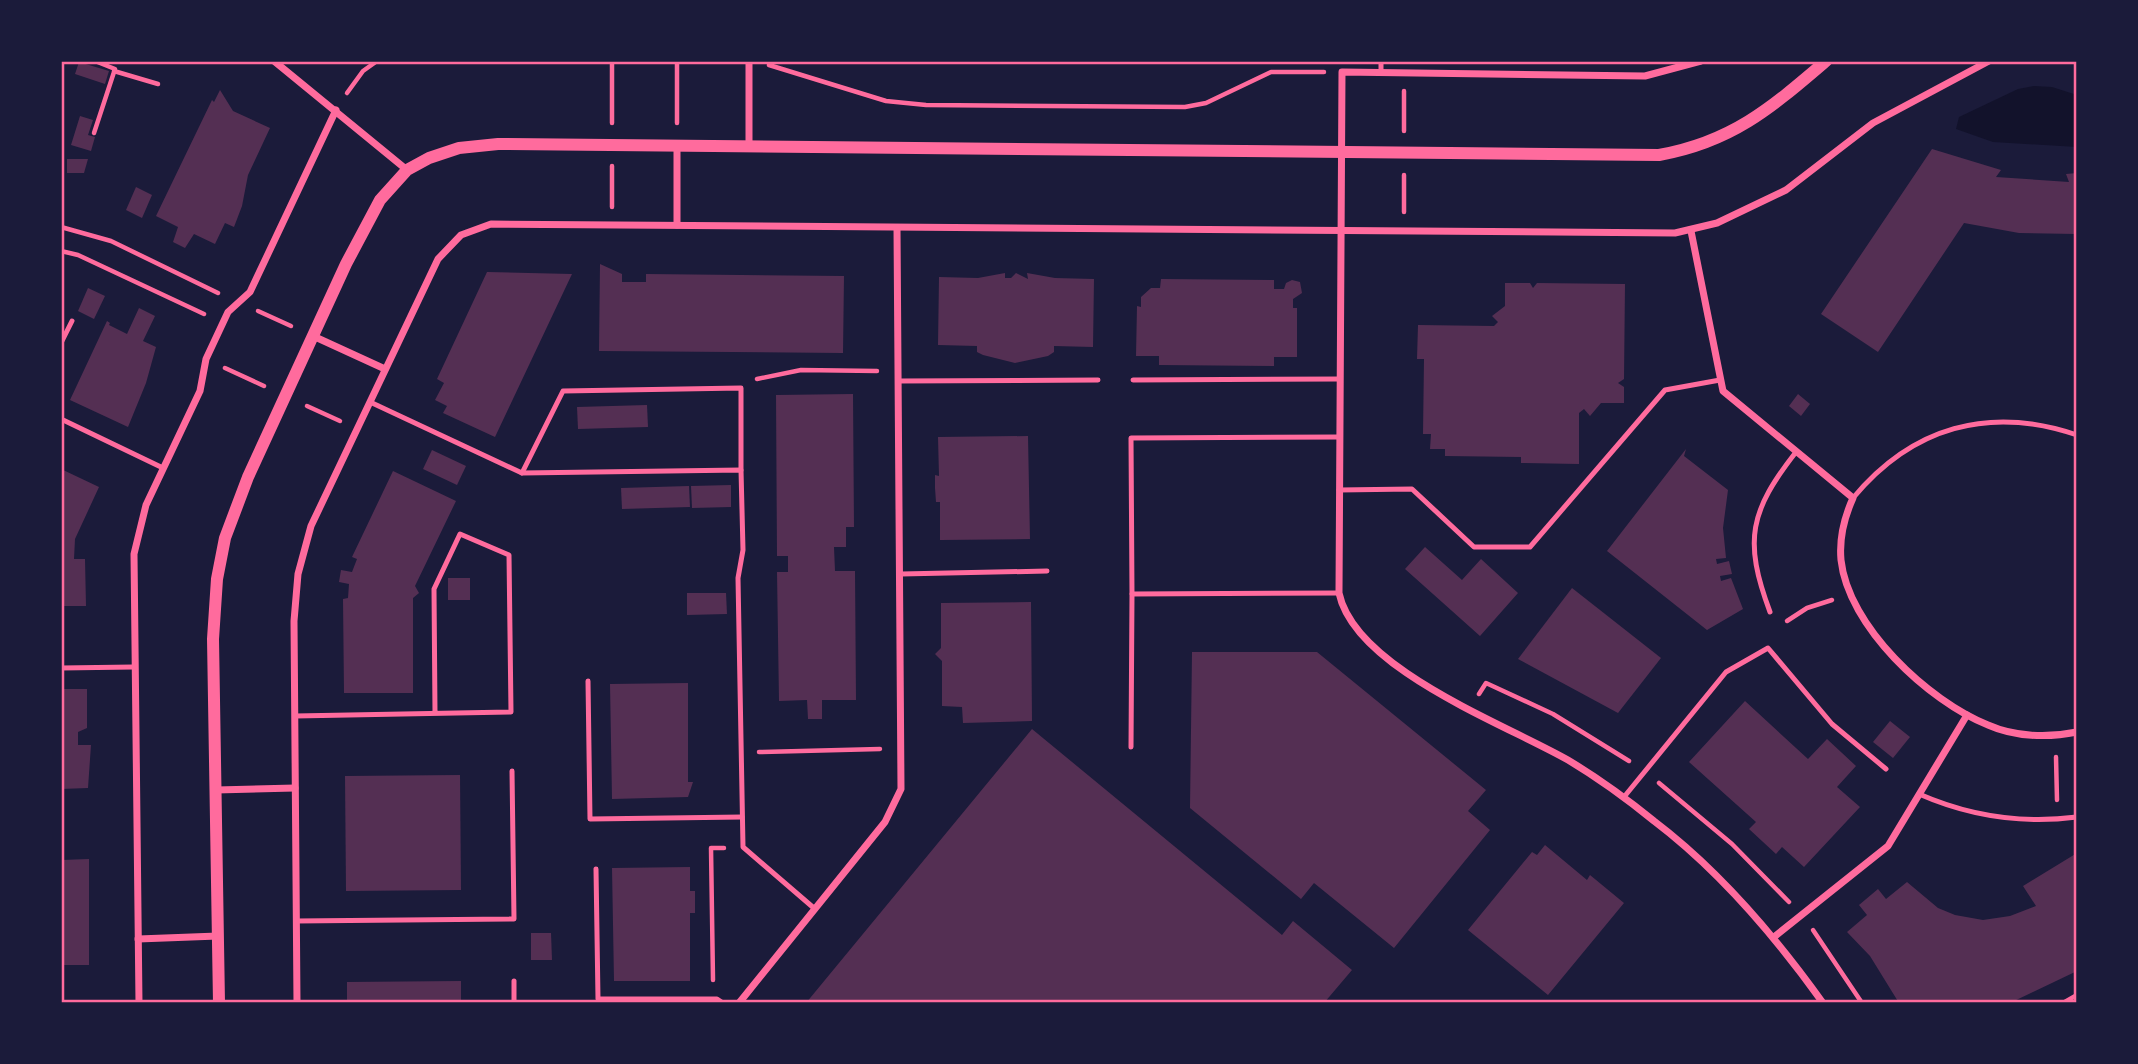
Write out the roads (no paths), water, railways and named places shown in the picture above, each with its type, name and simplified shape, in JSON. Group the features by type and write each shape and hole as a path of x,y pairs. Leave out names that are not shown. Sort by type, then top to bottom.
{"street":[{"path":"274,61 407,170"},
{"path":"1701,61 1645,76 1342,72 1339,593 1344,612 1357,631 1404,671 1469,710 1569,761 1623,797 1692,854 1774,937 1823,1003"},
{"path":"219,1003 213,639 219,560 240,497 313,336 374,211 407,170 444,152 469,147 677,145 1342,153 1670,153 1735,131 1774,106 1826,61"},
{"path":"297,1003 295,597 303,550 438,259 450,244 474,228 491,224 1655,234 1691,231 1717,223 1786,190 1873,123 1989,61"},
{"path":"748,62 749,146"},
{"path":"139,1003 133,667 134,554 146,505 200,391 206,359 228,312 250,292 337,110"},
{"path":"677,145 677,225"},
{"path":"739,1003 892,812 901,789 903,749 897,228"},
{"path":"1691,231 1723,391 1853,498 1844,519 1841,559 1850,594 1870,630 1930,690 1967,715 2007,731 2055,735 2077,732"},
{"path":"313,336 385,369"},
{"path":"1774,937 1883,851 1967,715"},
{"path":"216,790 295,788"},
{"path":"138,939 218,936"}],"lane":[{"path":"1381,61 1381,73"},
{"path":"61,344 72,321"},
{"path":"1133,380 1340,379"},
{"path":"898,381 1098,380"},
{"path":"1339,490 1412,489 1474,547 1530,547 1665,390 1720,380"},
{"path":"522,473 563,391 741,388 743,550 738,578 743,847 815,909"},
{"path":"370,402 522,473 741,470"},
{"path":"61,419 163,468"},
{"path":"1853,498 1873,474 1898,454 1940,432 2001,421 2054,427 2077,435"},
{"path":"1131,747 1131,438 1339,437"},
{"path":"1770,612 1757,574 1755,526 1760,503 1770,484 1796,452"},
{"path":"295,716 511,712 509,555 460,534 434,589 435,713"},
{"path":"901,574 1048,571"},
{"path":"1132,594 1339,593"},
{"path":"1623,797 1726,672 1768,648 1832,724 1886,769"},
{"path":"61,667 133,667"},
{"path":"588,681 590,818 742,817"},
{"path":"296,920 514,919 512,771"},
{"path":"1919,794 1977,814 2005,818 2077,817"},
{"path":"596,869 598,999 717,999 723,1003"},
{"path":"514,981 514,1003"}]}
